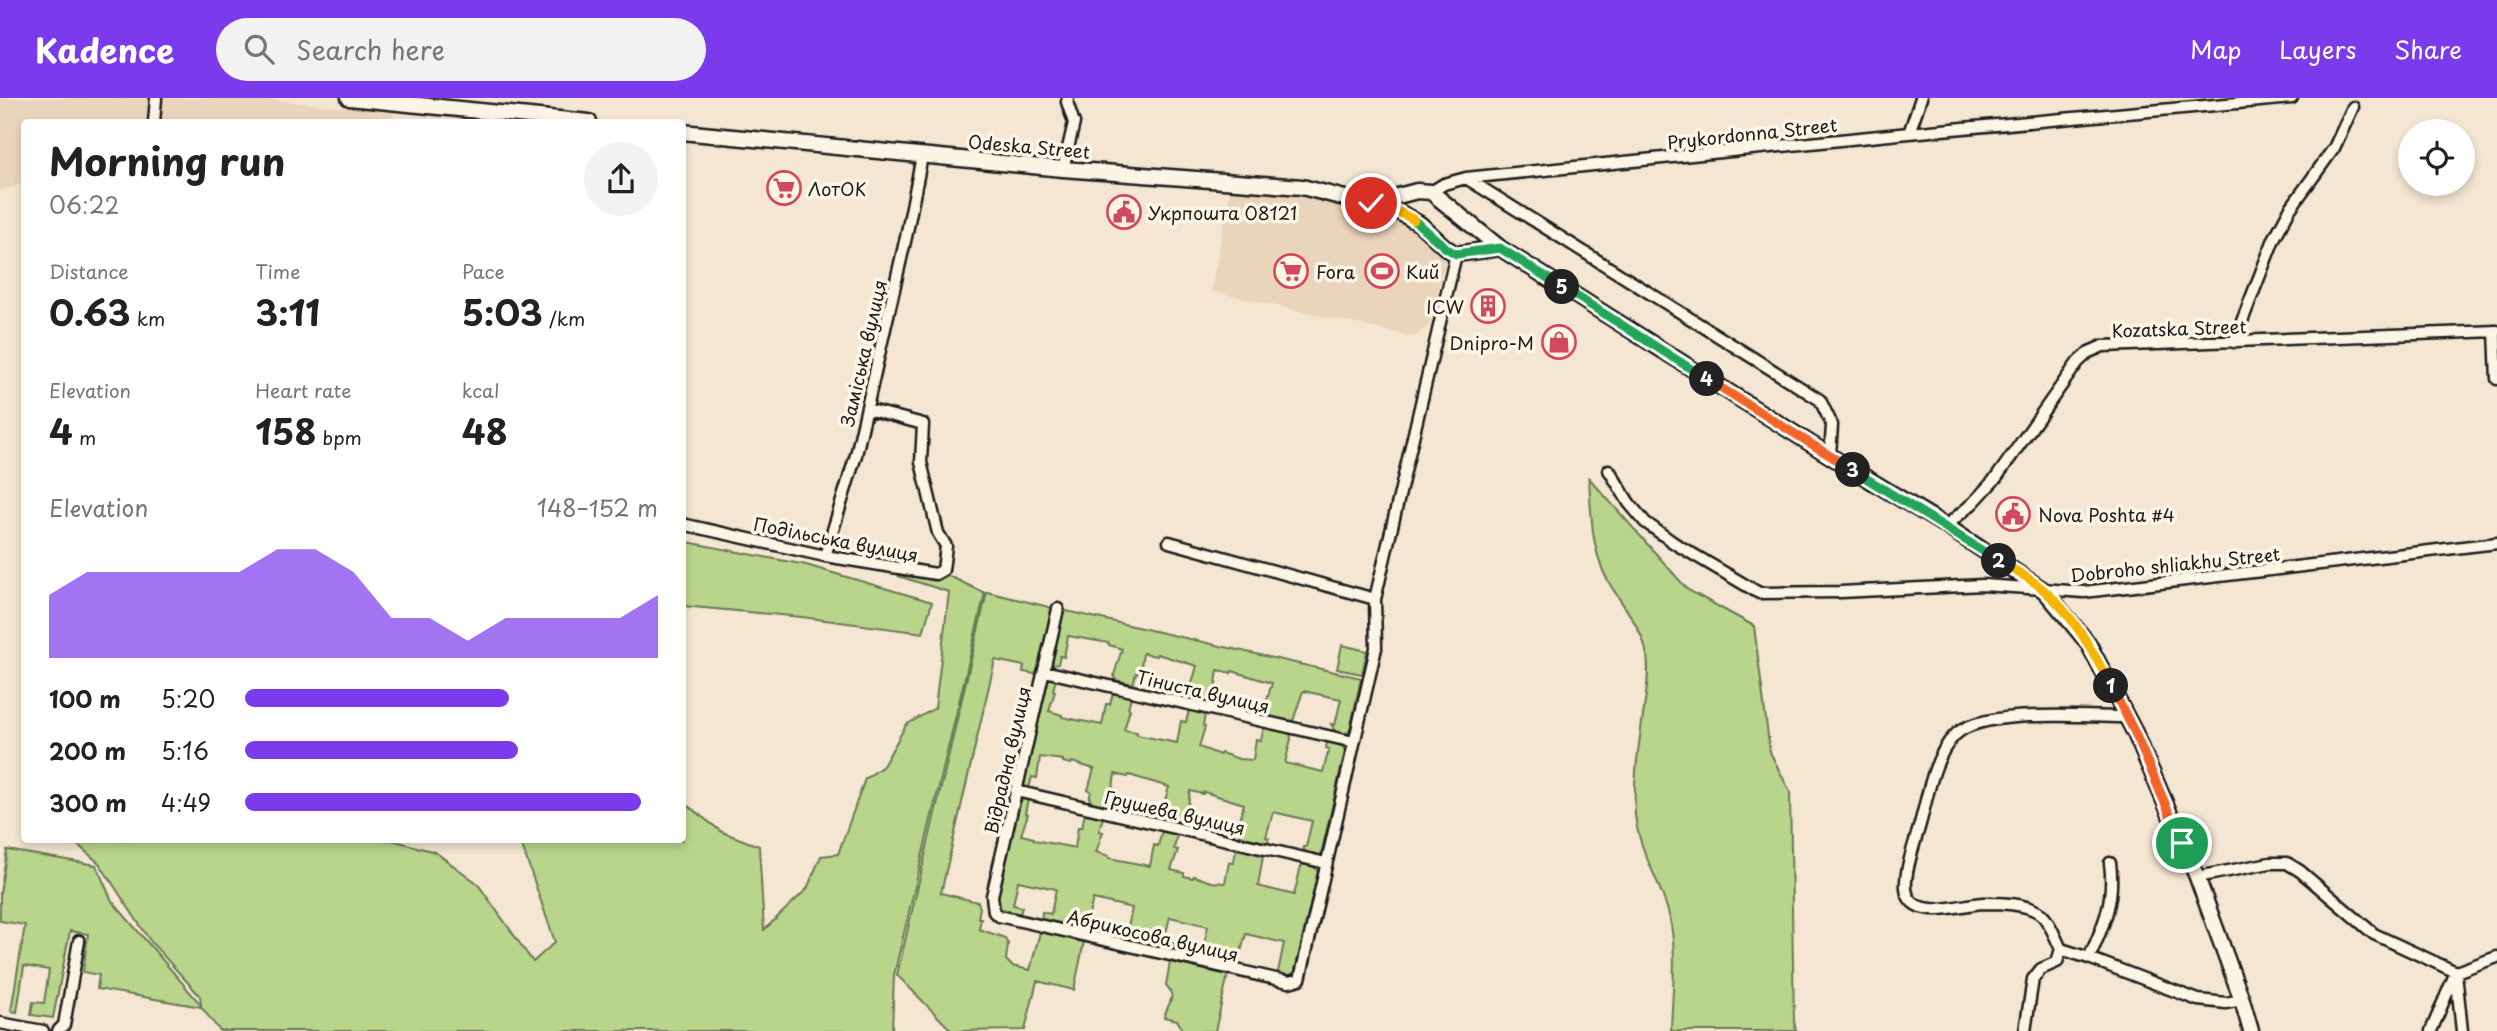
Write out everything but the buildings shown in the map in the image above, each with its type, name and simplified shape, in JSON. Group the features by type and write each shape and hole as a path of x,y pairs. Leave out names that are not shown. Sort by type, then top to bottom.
{"street":[{"path":"154,119 156,98"},
{"path":"349,98 559,119"},
{"path":"1063,169 1074,123 1066,102 1068,98"},
{"path":"1909,133 1921,98"},
{"name":"Prykordonna Street","path":"1431,192 1444,184 1466,178 2292,98"},
{"path":"2234,342 2274,239 2290,209 2334,148 2353,107"},
{"name":"Odeska Street","path":"686,132 1063,169 1302,187 1371,203 1409,216"},
{"name":"Заміська вулиця","path":"825,556 856,455 922,156"},
{"path":"1466,178 1820,400 1832,425 1833,439 1829,455"},
{"path":"1371,203 1410,193 1431,192 1473,229 1500,248 2045,590 2088,643 2126,717 2197,877 2251,1031"},
{"path":"1410,193 1405,204 1409,216 1446,248 1460,253 1500,248"},
{"path":"1326,863 1376,649 1375,599 1460,253 1473,244 1473,229"},
{"path":"2496,331 2497,379"},
{"name":"Kozatska Street","path":"1946,526 1973,503 1996,478 2078,362 2089,352 2103,346 2496,331"},
{"name":"Подільська вулиця","path":"686,525 825,556 936,574 943,570 946,546 938,533 921,462 923,424 867,409"},
{"name":"Dobroho shliakhu Street","path":"1609,470 1629,503 1645,522 1674,543 1759,593 1983,585 2084,592 2497,543"},
{"path":"1169,542 1375,599"},
{"name":"Відрадна вулиця","path":"999,916 994,912 992,896 1058,609"},
{"name":"Тіниста вулиця","path":"1044,671 1354,742"},
{"path":"2126,717 2002,718 1976,723 1955,735 1941,755 1930,787 1907,874 1906,893 1910,900 1928,909 1982,903 2022,906 2041,914 2061,949 2198,1000 2226,1003 2242,1000"},
{"name":"Грушева вулиця","path":"1016,791 1326,863"},
{"name":"Абрикосова вулиця","path":"999,916 1289,982 1300,979 1326,863"},
{"path":"2089,958 2108,918 2112,880 2110,863"},
{"path":"2197,877 2270,863 2287,863 2301,871 2374,934 2456,972 2497,957"},
{"path":"58,1031 64,1025 79,941"},
{"path":"2025,1031 2033,979 2041,969 2057,962 2061,949"},
{"path":"2431,1031 2456,972"},
{"path":"2456,972 2462,1031"},
{"path":"0,1023 43,1031"}],"shaded area":[{"path":"0,98 150,98 149,119 21,119 21,184 0,191"},
{"path":"163,98 252,98 394,112 393,119 161,119"},
{"path":"1231,187 1298,193 1406,219 1447,253 1430,325 1414,337 1211,291"}],"green space":[{"path":"1589,478 1688,590 1754,626 1770,752 1790,792 1796,1031 1671,1031 1674,973 1672,929 1665,902 1640,840 1635,814 1636,775 1648,676 1647,656 1637,626 1608,581 1598,557"},
{"path":"686,542 806,565 932,602 923,633 802,617 686,606"},
{"path":"898,576 949,576 985,593 894,975 892,1031 220,1031 201,1007 97,989 99,975 83,972 88,934 70,931 53,1018 31,1015 33,1002 44,1003 49,970 24,966 17,1012 11,1011 25,925 0,921 0,893 7,850 96,865 112,901 201,1005 200,996 151,942 99,863 76,843 403,843 435,852 477,883 533,962 555,942 521,843 686,843 686,804 722,832 759,846 764,930 807,889 821,856 838,854 865,779 883,766 906,725 935,708 949,592"},
{"path":"987,592 1053,608 1038,671 1035,674 1023,672 1024,666 995,660 941,893 978,902 978,918 981,918 979,929 1005,938 1008,944 1006,960 1012,966 1030,970 1040,932 1084,942 1074,990 1037,981 1025,1030 952,1031 897,975"},
{"path":"1062,610 1361,678 1350,730 1346,734 1336,733 1331,724 1335,725 1341,699 1303,691 1293,721 1267,717 1270,704 1266,703 1272,683 1232,671 1218,670 1215,691 1211,691 1208,702 1192,698 1195,687 1191,686 1197,666 1157,654 1143,653 1140,674 1136,673 1133,684 1115,680 1122,649 1109,643 1068,636 1064,657 1060,656 1058,664 1053,665 1051,659"},
{"path":"1342,645 1367,651 1362,674 1337,669"},
{"path":"1056,679 1049,711 1062,717 1102,725 1106,704 1110,704 1113,693 1131,697 1124,730 1137,732 1137,735 1177,743 1181,721 1186,722 1189,710 1205,714 1205,727 1199,747 1220,755 1221,753 1253,760 1256,739 1261,740 1264,727 1290,733 1285,763 1323,772 1329,749 1326,748 1327,742 1342,746 1345,751 1321,854 1310,855 1303,847 1306,847 1312,821 1273,812 1266,837 1269,838 1267,843 1239,836 1242,825 1238,824 1244,804 1204,792 1190,791 1187,812 1183,811 1180,823 1164,819 1166,808 1163,807 1169,787 1129,775 1115,774 1112,795 1107,794 1104,806 1089,802 1091,791 1088,790 1094,769 1072,762 1071,764 1063,760 1040,757 1037,778 1032,777 1027,788 1023,783 1046,681"},
{"path":"1023,799 1028,799 1025,813 1028,814 1021,835 1075,848 1078,827 1082,827 1085,813 1103,817 1099,831 1103,832 1096,852 1109,858 1150,866 1154,845 1158,846 1162,831 1177,835 1174,849 1178,850 1171,870 1184,873 1184,876 1225,883 1229,862 1233,863 1237,848 1263,856 1258,886 1294,895 1301,866 1304,864 1314,867 1318,872 1295,971 1289,977 1281,976 1278,972 1284,943 1246,934 1237,965 1194,955 1193,948 1203,950 1208,926 1170,917 1164,941 1175,944 1174,948 1169,950 1114,936 1114,929 1127,932 1132,908 1093,899 1087,922 1098,925 1095,933 1041,920 1042,912 1051,914 1056,889 1018,881 1013,905 1022,907 1020,914 999,908 997,900 1019,804"},
{"path":"1170,962 1228,975 1215,1031 1181,1031 1177,1020 1164,1017 1171,997 1166,985"}],"place":[{"name":"ЛотОК","path":"784,188"},
{"name":"Укрпошта 08121","path":"1124,212"},
{"name":"Fora","path":"1291,271"},
{"name":"Кий","path":"1382,271"},
{"name":"ICW","path":"1488,306"},
{"name":"Dnipro-M","path":"1559,342"},
{"name":"Nova Poshta #4","path":"2013,514"}],"route":[{"path":"1371,203 1409,216 1456,254 1500,248 2045,590 2088,643 2135,733 2182,843"}]}
